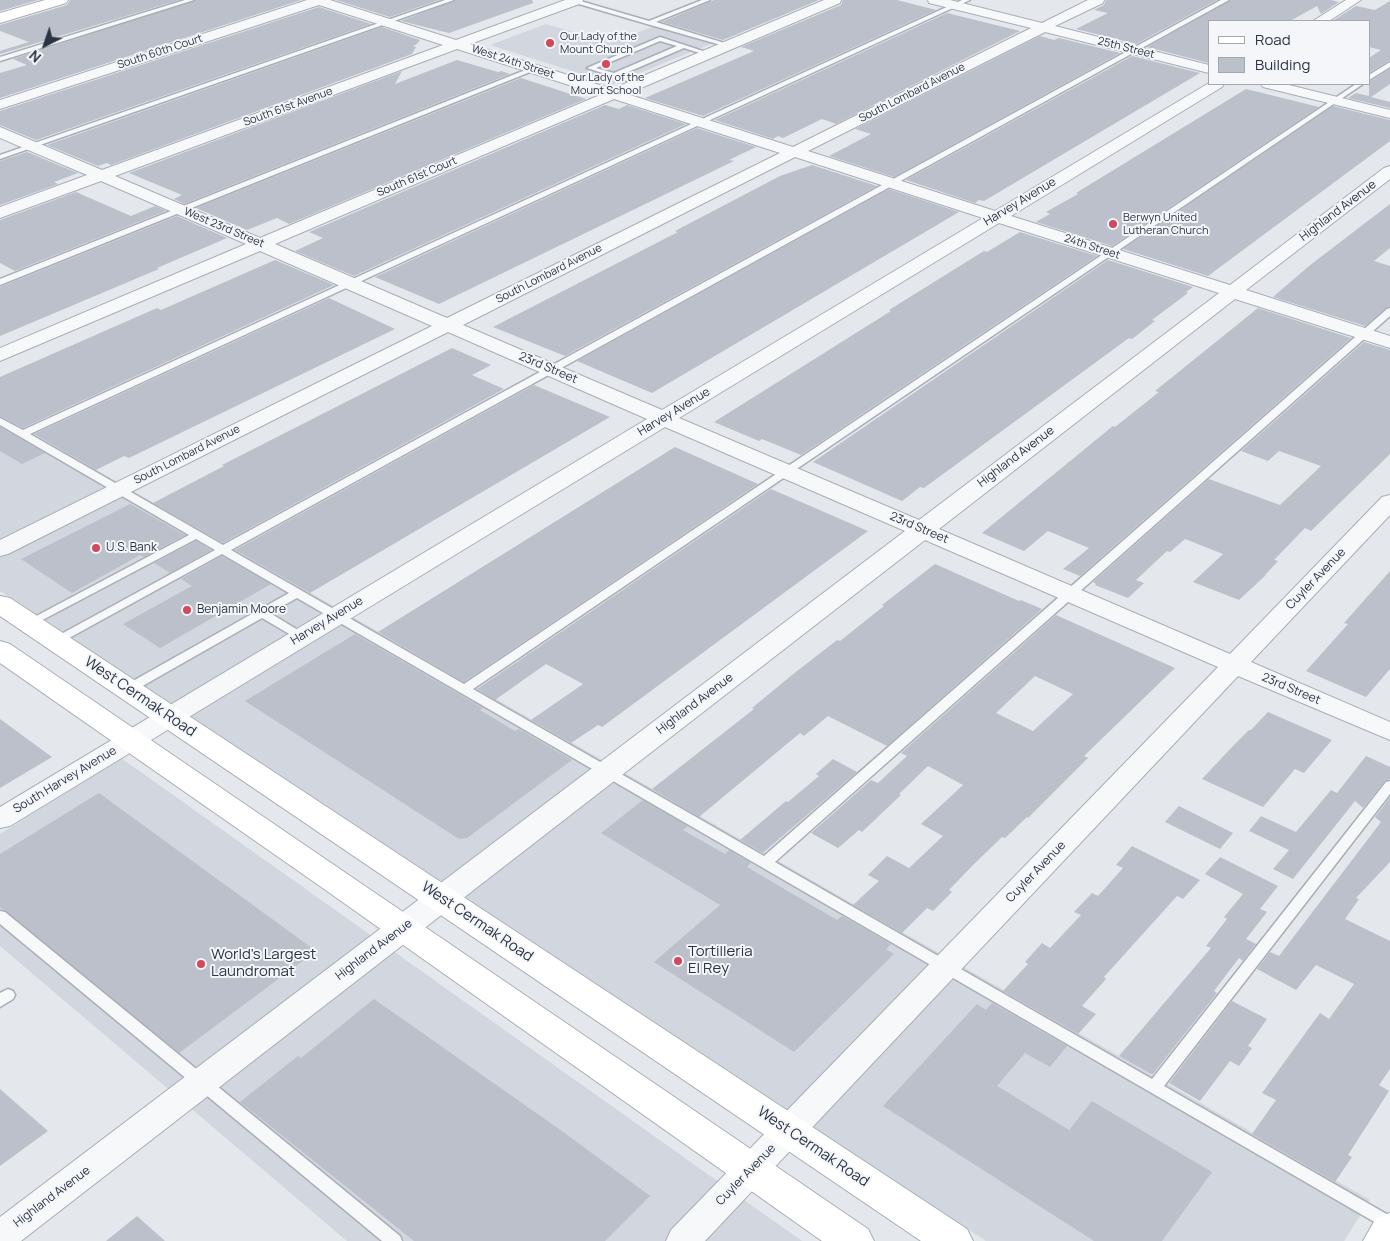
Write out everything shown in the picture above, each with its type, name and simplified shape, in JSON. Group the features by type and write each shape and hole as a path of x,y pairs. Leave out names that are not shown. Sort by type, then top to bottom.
{"main road":[{"path":"0,18 61,0"},
{"name":"West Cermak Road","path":"0,604 953,1241"},
{"path":"0,650 854,1241"},
{"path":"1383,1241 1390,1230"}],"street":[{"name":"West 24th Street","path":"319,0 794,152"},
{"name":"South 60th Court","path":"0,105 319,0"},
{"name":"South 61st Avenue","path":"0,213 575,0"},
{"name":"South 61st Court","path":"0,354 835,0"},
{"name":"25th Street","path":"934,0 961,3 1044,27 1208,69"},
{"name":"South Lombard Avenue","path":"0,548 1098,0"},
{"path":"1322,20 1355,0"},
{"name":"Harvey Avenue","path":"130,740 1215,85"},
{"path":"1272,85 1390,114"},
{"name":"West 23rd Street","path":"0,132 448,325"},
{"name":"24th Street","path":"794,152 1390,342"},
{"name":"Highland Avenue","path":"0,1237 1390,171"},
{"name":"23rd Street","path":"448,325 1390,732"},
{"name":"Cuyler Avenue","path":"682,1241 1390,502"},
{"name":"South Harvey Avenue","path":"0,819 130,740"}],"lane":[{"path":"0,59 191,0"},
{"path":"0,157 451,0"},
{"path":"575,0 728,45"},
{"path":"649,23 707,0"},
{"path":"56,641 1226,0"},
{"path":"22,434 961,3"},
{"path":"640,83 590,68 660,39 709,54"},
{"path":"615,75 684,46"},
{"path":"1370,77 1390,64"},
{"path":"0,282 533,69"},
{"path":"464,689 1359,85"},
{"path":"765,863 1390,311"},
{"path":"0,421 1390,1224"},
{"path":"29,623 196,535"},
{"path":"128,689 297,593"},
{"path":"262,613 302,637"},
{"path":"1154,1088 1390,785"},
{"path":"0,916 394,1241"}],"shaded area":[{"name":"Our Lady of the Mount School","path":"546,24 610,43 655,26 713,43 613,84 490,45"},
{"path":"0,415 1370,1200 1344,1241 986,1241 0,591"},
{"path":"121,758 802,1241 347,1241 0,946 0,834"}],"building":[{"path":"0,0 38,0 0,11"},
{"path":"70,0 179,0 0,54 0,51 29,42 0,31 0,25 67,5"},
{"path":"196,0 301,0 0,98 0,73 27,65 13,59"},
{"path":"336,0 439,0 390,17"},
{"path":"456,0 532,0 533,3 449,33 401,21"},
{"path":"714,0 819,0 723,40 662,22"},
{"path":"843,0 897,0 936,10 703,116 645,98 754,51 741,47 841,5"},
{"path":"1106,0 1217,0 1136,44 1076,29 1108,13 1094,10 1104,5"},
{"path":"1231,0 1331,0 1339,2 1321,14 1317,6 1292,20 1208,20 1208,63 1147,47"},
{"path":"1390,1 1390,60 1370,72 1370,57 1381,50 1370,47 1370,20 1334,20 1356,6 1375,10"},
{"path":"319,7 371,24 36,140 0,125 0,111"},
{"path":"947,13 1020,31 836,124 822,119 783,138 778,136 773,139 715,120"},
{"path":"382,27 420,40 413,46 416,47 412,54 111,165 107,163 98,166 47,145"},
{"path":"1040,36 1054,40 1059,38 1120,53 894,177 829,156 871,134 855,129"},
{"path":"1132,56 1200,73 984,201 979,200 975,203 906,180"},
{"path":"457,60 510,74 184,204 174,199 182,195 129,173 402,71 395,84"},
{"path":"1390,69 1390,84 1371,97 1390,102 1390,108 1348,98 1356,93 1369,96 1370,81"},
{"path":"521,78 586,99 289,224 277,218 247,230 196,208"},
{"path":"1246,89 1319,107 1112,246 1036,222 1050,214 1046,212 1078,194 1076,193"},
{"path":"605,105 619,109 627,105 686,124 354,276 295,251 323,238 309,232"},
{"path":"1333,106 1390,120 1390,141 1208,276 1123,249"},
{"path":"697,128 756,147 729,160 734,161 439,304 375,277"},
{"path":"27,152 78,173 54,182 58,184 0,205 0,161"},
{"path":"812,165 877,186 565,356 493,327 678,232 675,231 780,176"},
{"path":"889,189 959,212 652,393 577,361"},
{"path":"76,192 131,216 155,206 166,211 15,271 0,263 0,220"},
{"path":"1390,204 1390,248 1374,261 1390,266 1390,306 1365,326 1273,297 1309,266"},
{"path":"177,216 227,238 157,268 159,269 0,336 0,287"},
{"path":"1020,232 1097,256 801,455 762,439 759,441 714,422 984,251 987,252"},
{"path":"275,260 334,285 23,428 0,416 0,377 157,308 161,310"},
{"path":"1108,260 1193,287 1132,339 1129,338 924,488 920,487 902,501 813,462"},
{"path":"329,298 395,329 129,458 124,456 96,470 34,434"},
{"path":"1258,308 1351,338 1080,576 1063,569 1089,548 1048,531 1024,551 982,533 1113,426 1115,427 1159,392 1155,391"},
{"path":"1364,342 1390,350 1390,454 1311,531 1305,528 1274,560 1278,561 1266,575 1239,600 1193,582 1223,554 1185,539 1170,552 1167,551 1136,580 1144,583 1128,598 1095,585 1093,582 1209,479 1280,505 1321,466 1279,451 1268,461 1241,451"},
{"path":"452,348 491,365 472,375 504,389 223,543 153,503 224,466 222,465"},
{"path":"534,385 610,417 310,593 235,550"},
{"path":"0,427 45,453 22,464 0,451"},
{"path":"675,447 758,484 464,682 378,632"},
{"path":"771,489 868,531 602,727 598,725 571,743 531,720 583,684 546,664 495,700 477,689"},
{"name":"U.S. Bank","path":"130,504 185,535 144,557 140,555 72,593 21,559"},
{"path":"196,541 211,550 170,573 154,563"},
{"name":"Benjamin Moore","path":"222,556 271,584 160,648 123,624 192,586 181,579"},
{"path":"935,564 1019,601 1021,600 1042,609 887,746 828,716 804,736 800,733 699,817 652,789 754,709 752,708 792,675 837,640 840,641 884,606 882,605"},
{"path":"1390,571 1390,669 1366,697 1306,671 1348,624 1344,623"},
{"path":"1056,615 1175,668 1084,756 1088,758 1028,818 1005,838 1002,837 973,865 949,890 952,892 933,911 927,908 902,933 853,905 879,881 868,875 887,856 909,868 943,836 921,824 963,785 928,766 862,832 859,830 838,848 811,833 871,780 878,783 907,756 901,753","holes":["1035,676 1073,694 1033,731 996,713"]},
{"path":"355,634 483,708 480,710 515,731 519,729 572,760 467,838 459,839 245,701"},
{"path":"1268,712 1332,740 1304,773 1295,769 1263,807 1202,779"},
{"path":"0,719 52,757 0,788"},
{"path":"1366,756 1390,767 1390,779 1385,781 1363,808 1355,801 1293,879 1273,869 1289,850 1249,831 1261,816 1296,832 1331,790 1337,793"},
{"path":"833,759 857,772 763,853 740,840 819,776 816,774"},
{"path":"99,793 316,951 179,1053 0,907 0,854"},
{"path":"1390,797 1390,862 1356,898 1359,899 1345,919 1390,941 1390,1069 1379,1085 1389,1091 1348,1155 1352,1157 1335,1182 1252,1134 1276,1100 1262,1093 1320,1013 1329,1019 1354,984 1316,965 1296,990 1257,969 1270,952 1279,956 1381,822 1375,817"},
{"path":"643,800 688,826 683,830 725,854 729,850 751,863 747,867 837,920 842,916 891,944 886,949 894,954 794,1052 654,962 720,905 601,833"},
{"path":"1179,806 1233,833 1220,849 1165,822"},
{"path":"1132,846 1200,880 1183,899 1177,896 1104,977 1106,979 1082,1006 1096,1014 1078,1034 1003,991 1028,964 1025,962 1042,943 1050,948 1081,915 1074,912 1092,893 1098,896 1123,868 1116,865"},
{"path":"1220,857 1278,886 1260,909 1267,912 1246,939 1256,944 1243,961 1239,958 1214,991 1217,993 1153,1074 1151,1074 1119,1056 1211,948 1206,946 1227,919 1224,917 1243,894 1205,874"},
{"path":"374,999 566,1134 650,1196 605,1241 414,1241 240,1102 298,1056 301,1058"},
{"path":"1232,1001 1267,1019 1248,1046 1252,1048 1239,1066 1230,1061 1200,1101 1169,1083"},
{"path":"992,1003 1067,1046 1050,1067 1025,1053 997,1086 1069,1130 1092,1101 1212,1172 1162,1241 1094,1241 883,1106 977,1004 986,1010"},
{"path":"0,1089 48,1131 0,1166"},
{"path":"137,1216 165,1241 106,1241"}],"place":[{"name":"Our Lady of the Mount Church","path":"550,43"},
{"name":"Our Lady of the Mount School","path":"606,64"},
{"name":"Berwyn United Lutheran Church","path":"1113,224"},
{"name":"U.S. Bank","path":"96,548"},
{"name":"Benjamin Moore","path":"187,610"},
{"name":"Tortilleria El Rey","path":"678,961"},
{"name":"World's Largest Laundromat","path":"201,964"}]}
